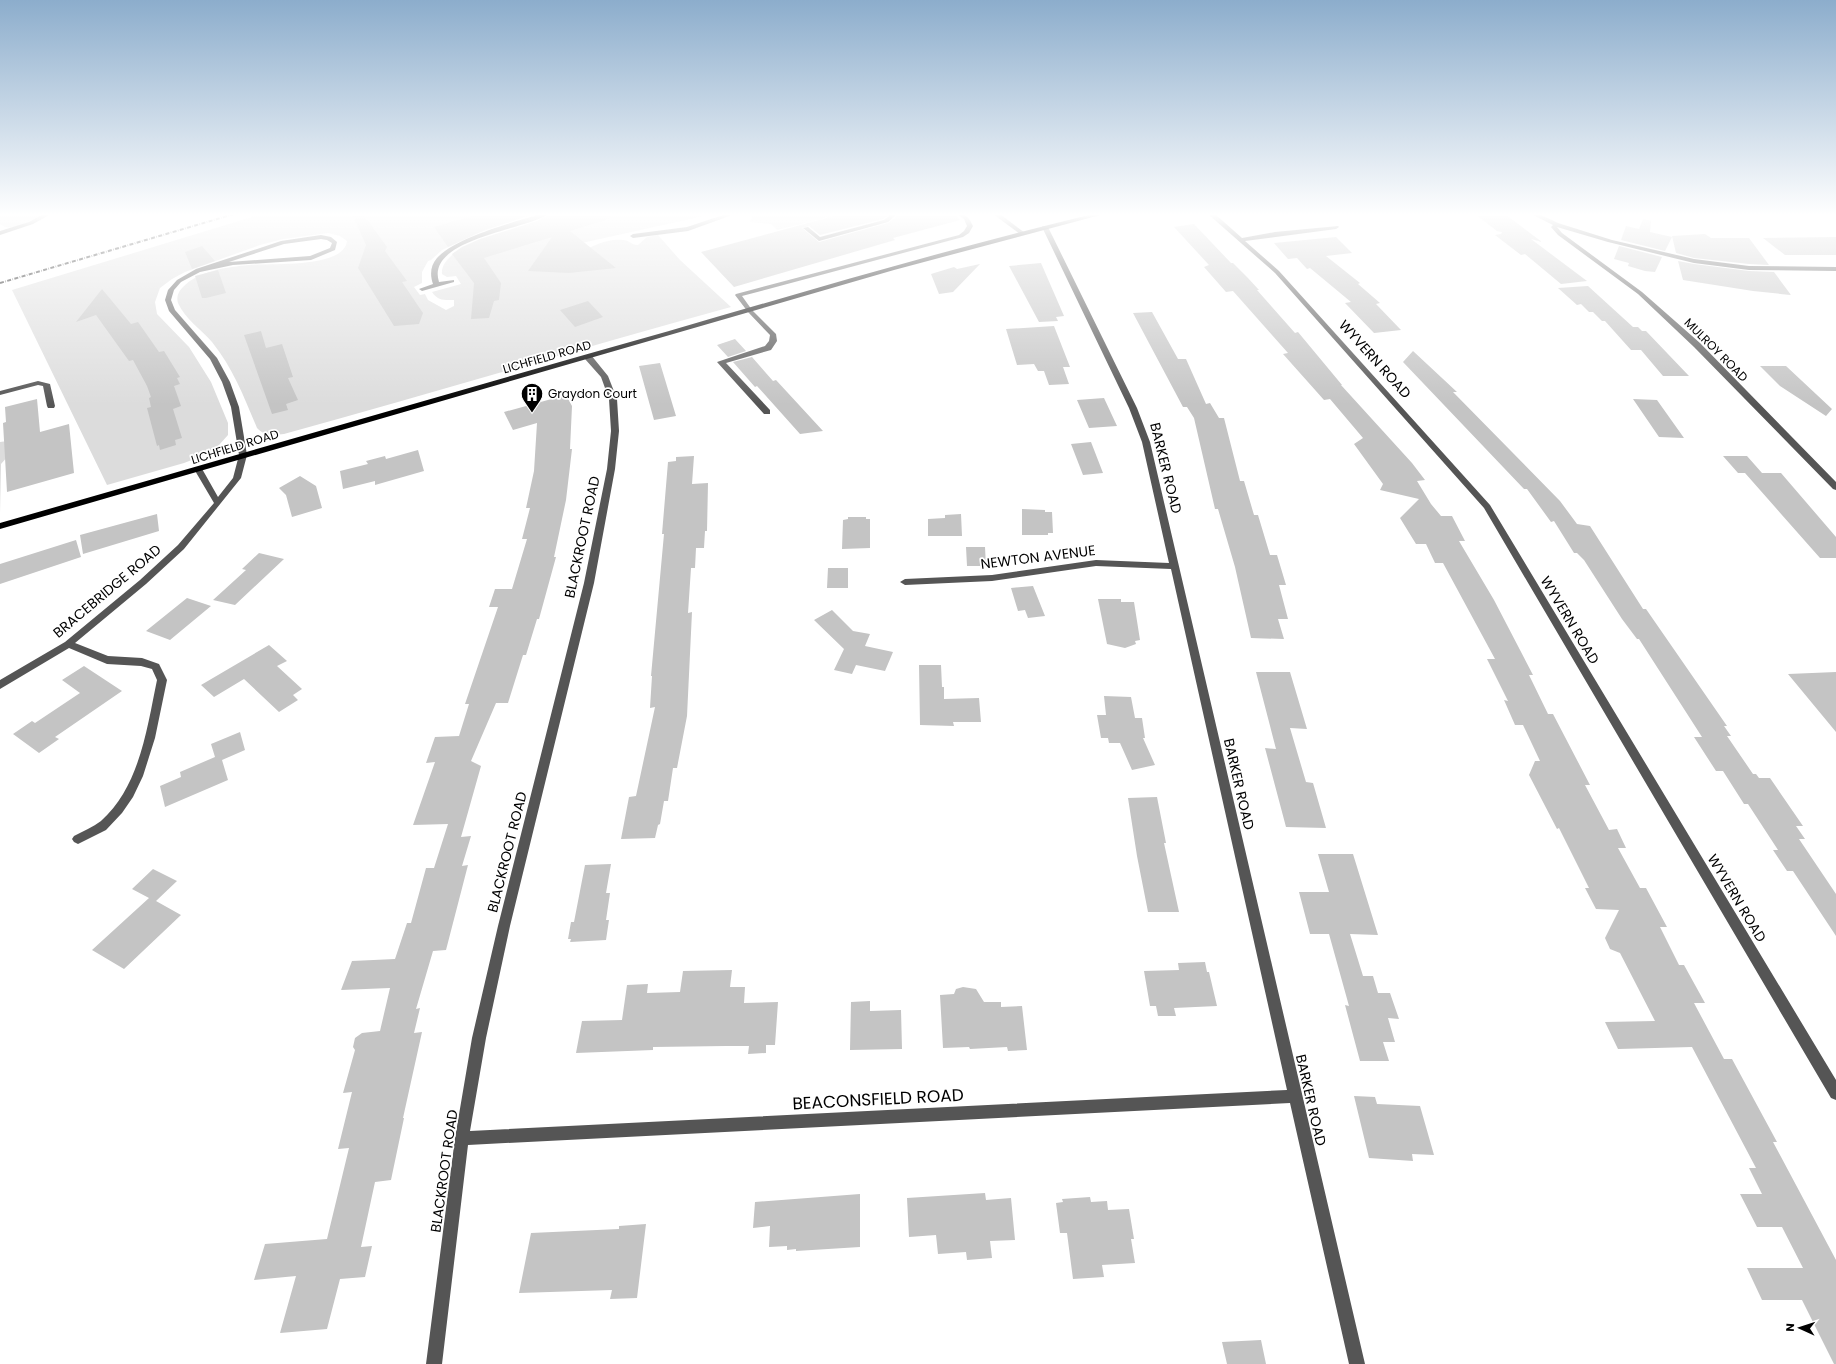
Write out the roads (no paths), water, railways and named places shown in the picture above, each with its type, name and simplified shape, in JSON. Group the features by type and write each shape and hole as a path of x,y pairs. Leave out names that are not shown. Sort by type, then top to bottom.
{"main road":[{"name":"LICHFIELD ROAD","path":"0,526 243,455 866,278"}],"street":[{"path":"185,278 179,281 171,290 168,300 172,311 213,358 226,382 235,407 243,455"},
{"path":"434,278 437,285"},
{"path":"767,412 721,362 768,348 773,341 774,335 750,311 738,295 804,278"},
{"name":"BARKER ROAD","path":"1070,278 1133,408 1146,442 1357,1364"},
{"name":"WYVERN ROAD","path":"1281,278 1487,507 1836,1093"},
{"name":"MULROY ROAD","path":"1619,278 1640,293 1697,345 1836,487"},
{"path":"422,289 452,281"},
{"name":"BLACKROOT ROAD","path":"434,1364 462,1138 479,1038 504,926 585,597 611,469 615,431 613,399 604,376 588,357"},
{"path":"0,393 38,384 46,384 51,406"},
{"name":"BRACEBRIDGE ROAD","path":"0,685 68,644 143,582 181,547 218,503 236,478 243,455"},
{"path":"198,469 218,503"},
{"name":"NEWTON AVENUE","path":"905,582 992,578 1096,563 1174,566"},
{"path":"68,644 107,660 142,662 156,667 162,680 140,771 124,803 104,825 78,839"},
{"name":"BEACONSFIELD ROAD","path":"462,1138 1295,1096"}],"railway":[{"path":"0,283 18,278"}],"place":[{"name":"Graydon Court","path":"532,414"}]}
